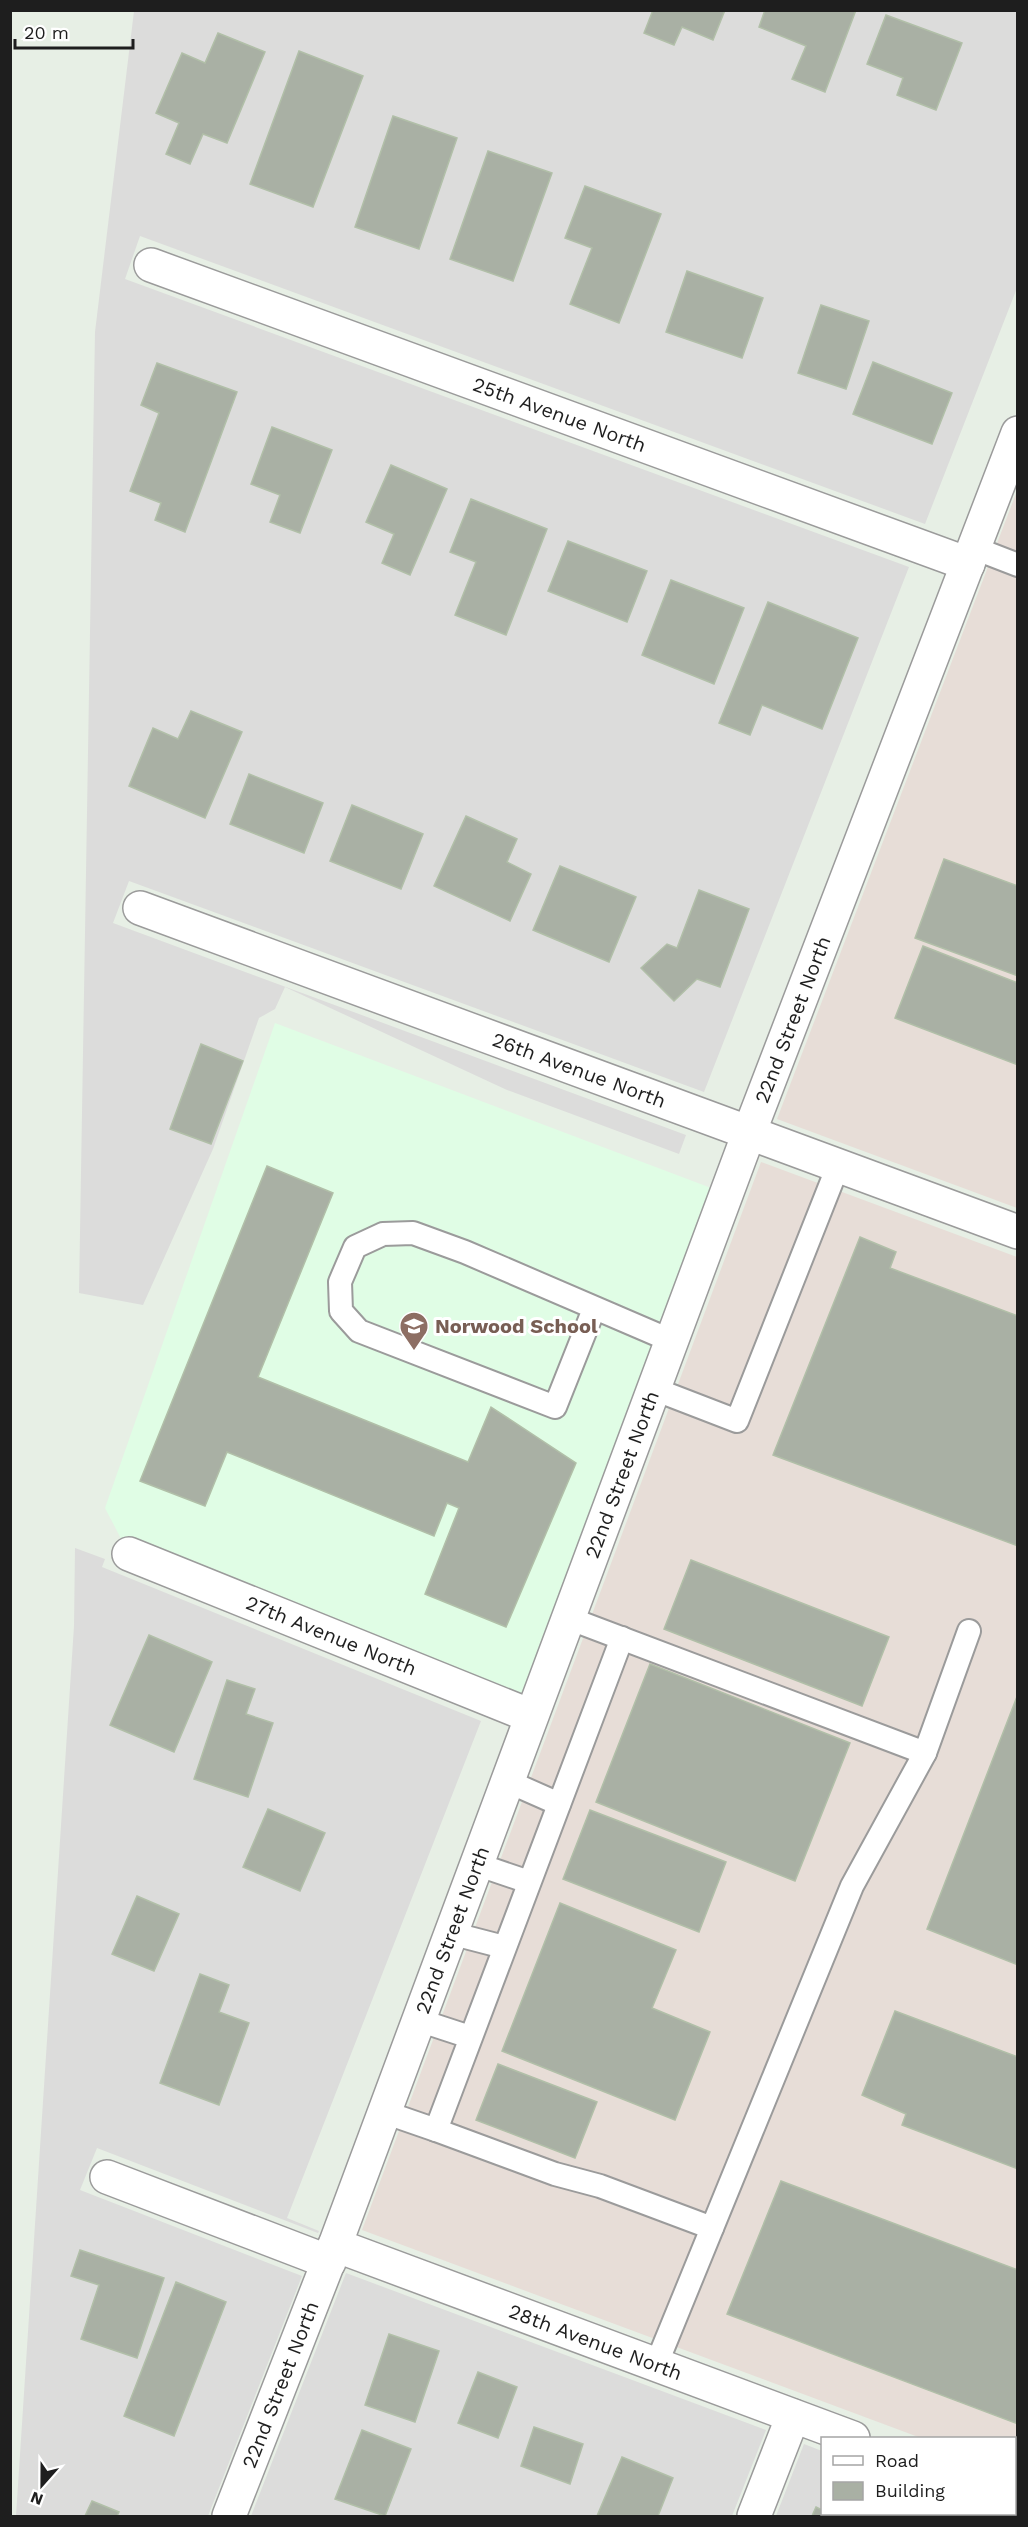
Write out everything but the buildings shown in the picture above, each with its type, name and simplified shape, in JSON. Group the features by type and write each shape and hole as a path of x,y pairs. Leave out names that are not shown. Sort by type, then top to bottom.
{"street":[{"name":"25th Avenue North","path":"151,265 971,556"},
{"name":"22nd Street North","path":"230,2517 332,2253 749,1133 1017,433"},
{"name":"26th Avenue North","path":"140,908 1017,1232"},
{"name":"27th Avenue North","path":"129,1554 531,1716"},
{"name":"28th Avenue North","path":"107,2176 656,2365 849,2437"},
{"path":"754,2517 794,2416"}],"lane":[{"path":"971,556 1017,565"},
{"path":"654,1389 737,1421 838,1166"},
{"path":"594,1309 555,1407 360,1331 341,1311 340,1282 355,1247 384,1234 413,1233 465,1252 672,1341"},
{"path":"568,1618 925,1753"},
{"path":"656,2365 852,1886 925,1753 969,1631"},
{"path":"436,2130 622,1638"},
{"path":"507,1781 559,1804"},
{"path":"476,1864 529,1882"},
{"path":"450,1933 504,1947"},
{"path":"418,2020 470,2037"},
{"path":"384,2112 555,2174 600,2186 712,2228"}],"shaded area":[{"path":"134,11 1017,11 1017,288 925,524 140,236 125,279 909,567 704,1092 129,881 113,923 686,1135 679,1154 507,1090 285,987 275,1009 259,1018 213,1149 143,1305 79,1293 95,332"},
{"path":"1017,491 1017,1208 777,1119"},
{"name":"Norwood School","path":"275,1023 727,1194 534,1707 129,1554 105,1508"},
{"path":"761,1162 1017,1257 1017,2475 1016,2437 918,2437 362,2230"},
{"path":"75,1548 105,1559 102,1567 481,1721 287,2218 319,2231 318,2233 97,2148 80,2190 302,2276 208,2516 16,2516 74,1626"},
{"path":"346,2273 766,2430 732,2516 251,2516"},
{"path":"804,2444 821,2451 821,2515 999,2516 776,2516"}],"place":[{"name":"Norwood School","path":"414,1352"}]}
